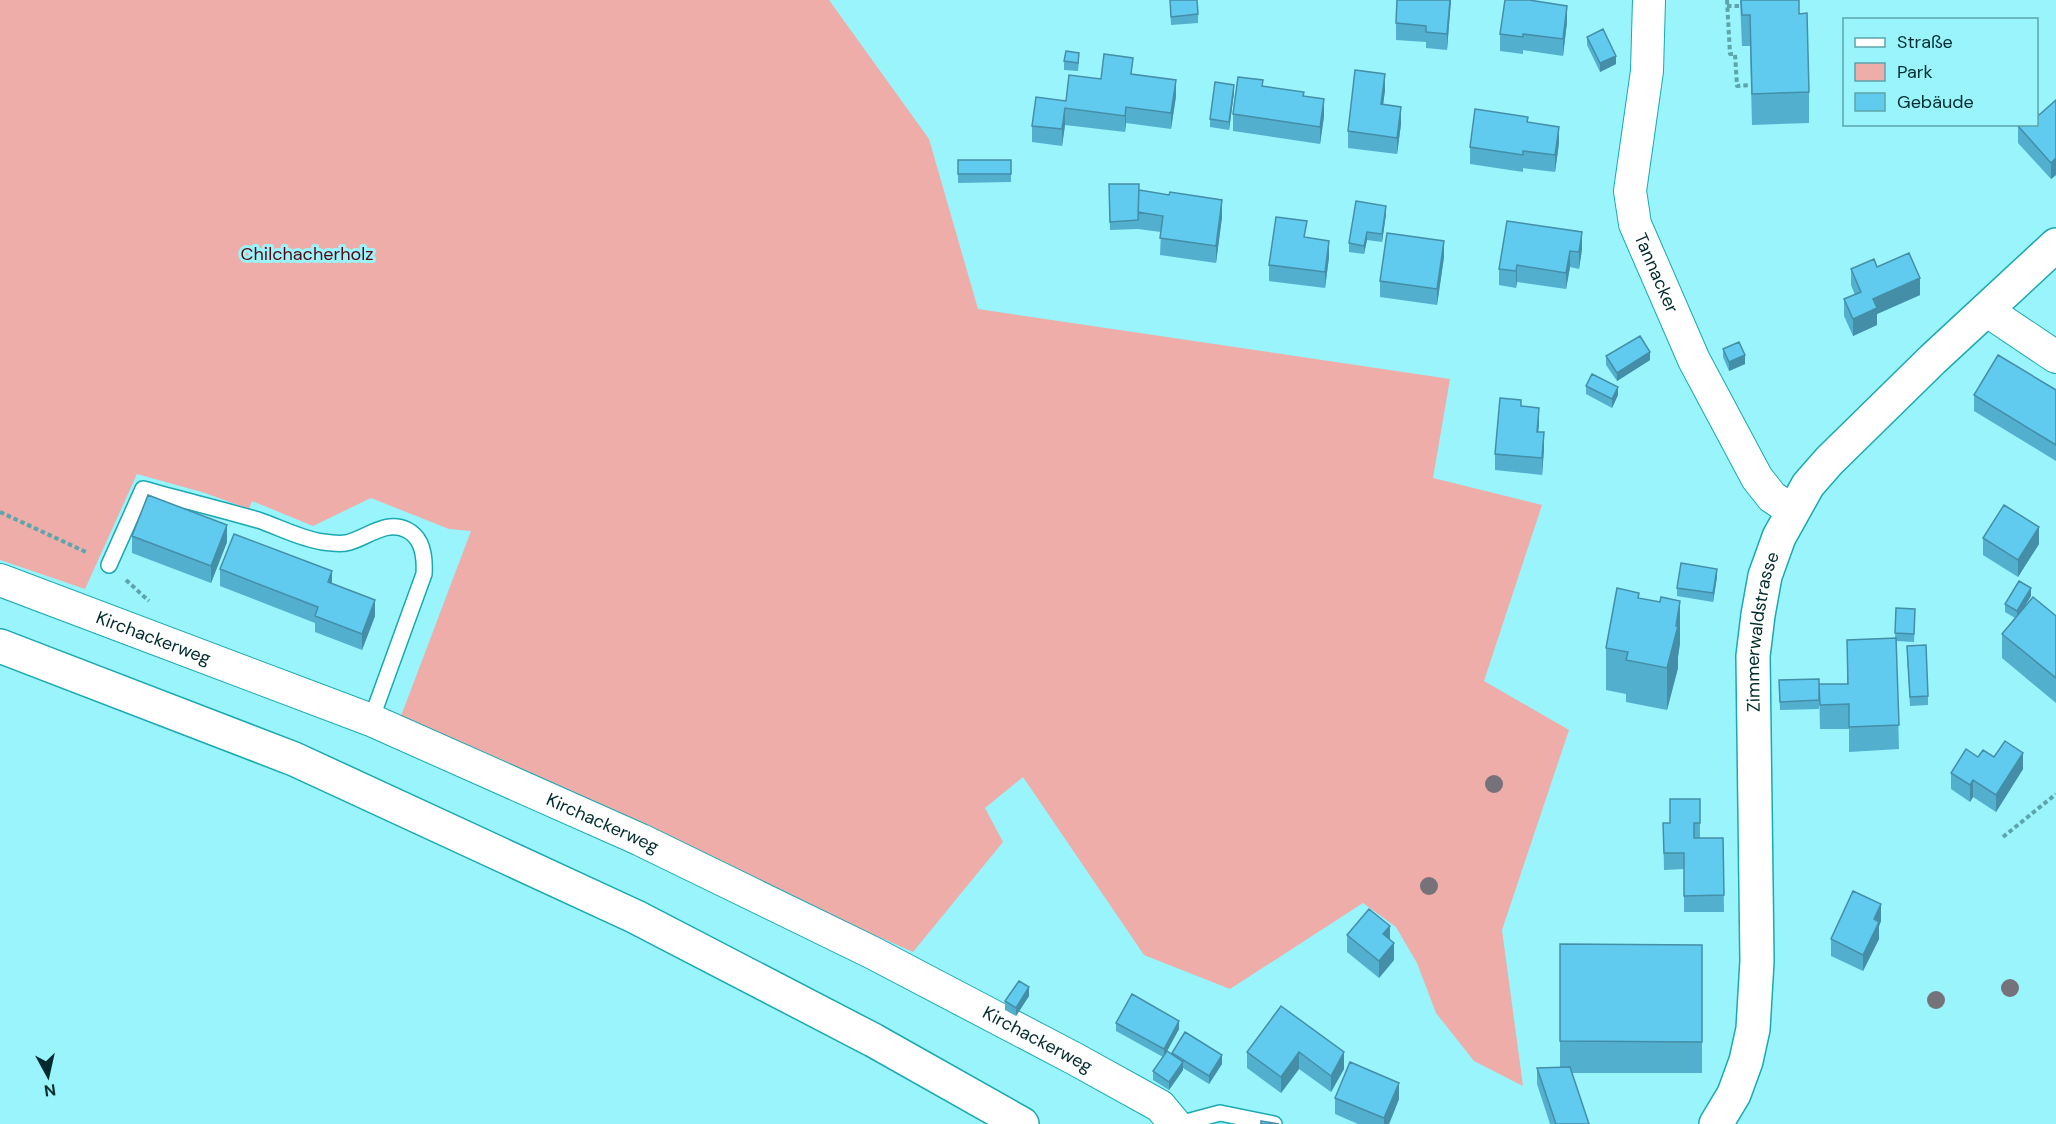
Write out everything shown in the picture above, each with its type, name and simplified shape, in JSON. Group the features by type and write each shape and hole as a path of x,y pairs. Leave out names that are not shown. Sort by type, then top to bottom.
{"main road":[{"name":"Zimmerwaldstrasse","path":"1716,1124 1734,1094 1746,1061 1753,1029 1757,961 1753,656 1766,576 1779,537 1808,485 1829,461 2056,244"},
{"path":"0,646 294,759 636,917 873,1040 1023,1124"}],"street":[{"name":"Tannacker","path":"1649,0 1647,71 1630,191 1635,224 1694,360 1757,478 1772,497 1793,512"},
{"path":"1986,310 2056,357"},
{"name":"Kirchackerweg","path":"0,580 371,720 641,840 873,953 1075,1059 1160,1106 1177,1124"}],"lane":[{"path":"109,565 143,489 258,520 320,542 346,542 382,528 396,527 407,530 415,537 422,549 425,562 424,574 371,720"},
{"path":"1177,1124 1220,1113 1274,1124"}],"path":[{"path":"1727,0 1730,54 1735,54 1737,86 1751,85"},
{"path":"1727,6 1741,6"},
{"path":"2003,837 2056,794"}],"green space":[{"name":"Chilchacherholz","path":"0,0 829,0 929,139 978,309 1450,379 1433,478 1542,505 1484,681 1569,730 1502,930 1523,1086 1474,1061 1436,1013 1417,963 1396,927 1363,903 1230,989 1144,955 1023,777 985,808 1003,842 913,952 398,724 471,531 449,529 371,498 313,526 252,501 249,509 205,493 137,474 85,589 0,560"}],"building":[{"path":"1170,0 1197,0 1198,14 1171,17"},
{"path":"1397,0 1450,0 1447,34 1426,32 1426,26 1396,23"},
{"path":"1505,0 1529,0 1567,6 1563,39 1523,34 1523,37 1500,34"},
{"path":"1741,0 1799,0 1799,14 1807,13 1809,92 1752,94 1750,15 1742,15"},
{"path":"1603,29 1616,56 1600,63 1587,37"},
{"path":"1066,51 1079,53 1078,63 1064,61"},
{"path":"1104,54 1133,58 1131,74 1176,80 1171,113 1126,107 1125,116 1065,108 1062,129 1032,126 1036,97 1066,101 1069,75 1101,79"},
{"path":"1355,70 1385,74 1381,104 1401,107 1397,138 1348,131"},
{"path":"1238,77 1263,80 1262,86 1304,92 1303,96 1324,99 1320,127 1233,114"},
{"path":"1215,82 1234,85 1229,122 1210,119"},
{"path":"2056,100 2056,158 2051,163 2018,126 2038,126 2039,115"},
{"path":"1475,109 1528,117 1527,122 1559,127 1555,155 1523,151 1523,155 1470,147"},
{"path":"958,160 1011,160 1011,174 958,174"},
{"path":"1109,184 1139,184 1138,220 1110,222"},
{"path":"1139,190 1222,200 1216,246 1160,238 1163,216 1138,212"},
{"path":"1356,201 1386,206 1382,234 1367,232 1364,246 1349,243"},
{"path":"1276,217 1307,221 1304,237 1329,241 1325,272 1269,265"},
{"path":"1507,221 1582,232 1579,252 1570,251 1566,273 1517,265 1516,271 1499,269"},
{"path":"1387,233 1444,241 1437,289 1380,281"},
{"path":"1909,253 1920,278 1873,299 1877,308 1853,319 1844,299 1861,292 1851,269 1874,259 1877,267"},
{"path":"1640,336 1650,352 1617,373 1606,356"},
{"path":"1739,342 1745,355 1729,362 1723,349"},
{"path":"1998,355 2056,390 2056,445 1974,395"},
{"path":"1592,374 1618,387 1612,399 1586,386"},
{"path":"1500,398 1521,400 1521,406 1539,408 1537,432 1544,432 1542,458 1495,454"},
{"path":"148,495 227,525 211,566 132,536"},
{"path":"2004,505 2039,527 2018,560 1983,538"},
{"path":"234,534 332,571 328,582 375,600 362,634 315,616 318,607 220,569"},
{"path":"1681,563 1717,569 1713,593 1677,588"},
{"path":"2019,581 2031,588 2017,611 2005,604"},
{"path":"1617,588 1639,593 1638,598 1660,602 1661,597 1680,601 1676,626 1678,626 1667,668 1626,660 1628,652 1606,648"},
{"path":"2033,597 2056,616 2056,678 2002,634"},
{"path":"1896,608 1915,609 1914,634 1895,633"},
{"path":"1896,638 1899,725 1849,727 1849,704 1820,705 1819,684 1848,684 1847,640"},
{"path":"1926,645 1928,696 1910,697 1907,646"},
{"path":"1819,679 1819,700 1780,702 1779,680"},
{"path":"2005,741 2023,753 1996,795 1973,780 1970,785 1951,773 1966,749 1978,757 1983,750 1994,757"},
{"path":"1670,799 1700,799 1700,823 1694,823 1694,838 1723,838 1724,895 1684,896 1684,853 1664,853 1663,823 1670,823"},
{"path":"1853,891 1881,904 1874,919 1879,922 1863,955 1831,939"},
{"path":"1369,909 1390,926 1383,934 1394,943 1379,961 1347,935"},
{"path":"1560,944 1702,945 1702,1042 1560,1041"},
{"path":"1019,981 1029,987 1016,1008 1005,1001"},
{"path":"1132,994 1179,1021 1164,1049 1116,1023"},
{"path":"1281,1006 1344,1052 1331,1076 1299,1052 1281,1077 1247,1052"},
{"path":"1185,1032 1222,1055 1209,1076 1172,1053"},
{"path":"1167,1051 1183,1062 1169,1082 1153,1071"},
{"path":"1350,1062 1399,1083 1384,1118 1335,1098"},
{"path":"1570,1067 1589,1124 1556,1124 1537,1068"},
{"path":"1261,1121 1279,1124 1261,1124"}]}
